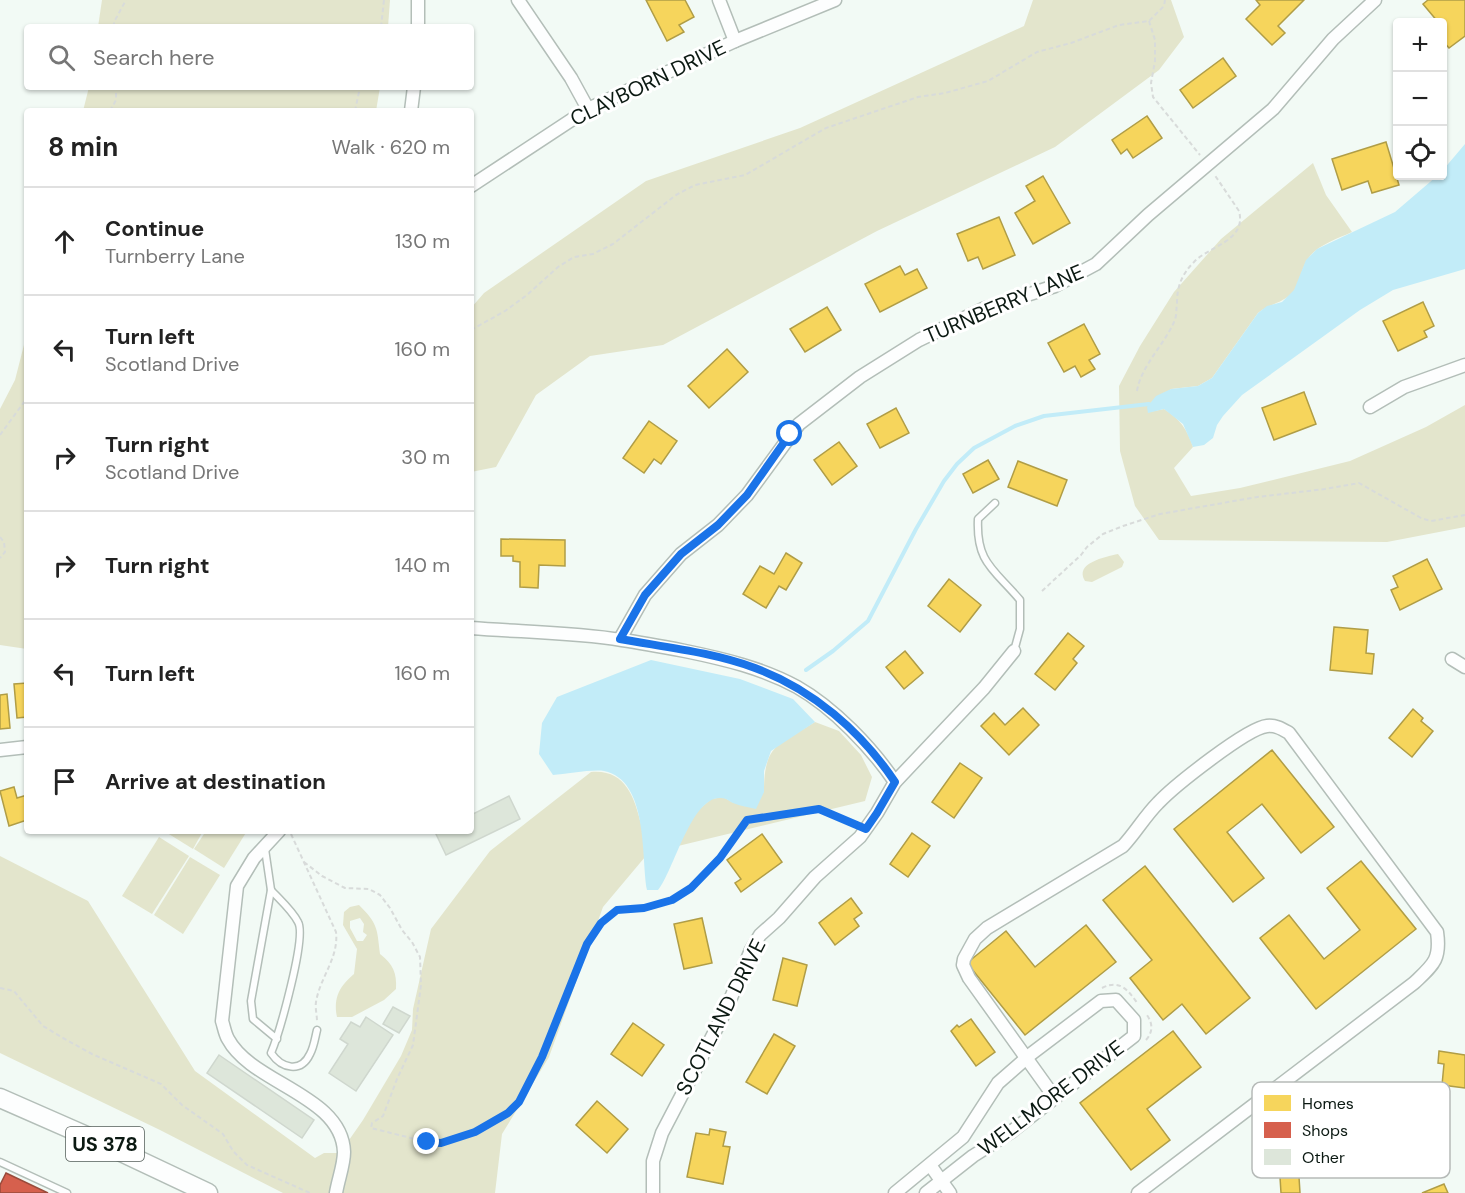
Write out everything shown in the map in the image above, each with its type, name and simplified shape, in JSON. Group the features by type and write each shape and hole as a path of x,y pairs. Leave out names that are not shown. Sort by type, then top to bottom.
{"main road":[{"name":"US 378","path":"0,1098 208,1193"}],"street":[{"path":"418,0 418,24"},
{"path":"518,0 560,62 588,109"},
{"path":"719,0 735,41"},
{"name":"CLAYBORN DRIVE","path":"474,184 588,109 735,41 835,0"},
{"name":"TURNBERRY LANE","path":"620,639 645,595 681,554 718,525 747,495 799,424 860,377 919,340 984,309 1056,286 1096,264 1148,215 1273,109 1333,39 1375,0"},
{"path":"411,108 414,90"},
{"path":"1370,407 1404,387 1465,365"},
{"path":"474,627 620,639 752,667 777,677 812,697 860,738 895,782"},
{"name":"SCOTLAND DRIVE","path":"653,1193 653,1161 662,1133 725,1012 751,950 760,935 797,895 866,829 895,782 984,688 1014,651"},
{"path":"1452,659 1465,667"},
{"path":"1055,1098 969,978 963,965 975,939 987,928 1123,846 1158,803 1177,784 1249,732 1269,725 1289,733 1437,932 1440,949 1437,959 1414,983 1284,1082"},
{"path":"0,750 24,747"},
{"path":"276,834 254,858 237,886 222,1021 228,1039 237,1052 267,1075 326,1112 335,1124 344,1154 336,1193"},
{"name":"WELLMORE DRIVE","path":"895,1193 963,1137 998,1083 1101,1001 1116,1000 1134,1020 1134,1036 1011,1132 973,1156 926,1193"},
{"path":"1138,1193 1252,1106"},
{"path":"930,1165 950,1193"}],"lane":[{"path":"995,503 978,519 977,538 985,562 1020,600 1020,629 1014,651"},
{"path":"264,846 271,890 251,1001 253,1019 277,1039"},
{"path":"271,890 299,923 300,939 277,1039 271,1053 284,1066 292,1068 300,1065 309,1057 317,1030"},
{"path":"0,1162 67,1193"}],"path":[{"path":"114,24 126,0"},
{"path":"381,24 384,0"},
{"path":"474,328 505,311 527,295 558,267 574,257 593,254 613,244 676,195 695,185 745,175 826,128 918,97 945,93 988,81 1037,52 1071,43 1119,25 1149,21 1164,6 1165,0"},
{"path":"1137,391 1148,366 1176,319 1180,279 1200,256 1225,243 1237,231 1241,218 1239,211 1208,164 1153,97 1151,83 1155,61 1155,40 1149,21"},
{"path":"112,108 116,100 116,90"},
{"path":"356,108 359,90"},
{"path":"0,435 24,402"},
{"path":"1042,591 1103,534 1160,514 1257,497 1359,483 1421,518 1431,521 1465,515"},
{"path":"0,537 4,542 4,552 0,558"},
{"path":"304,862 322,876 345,888 369,890 380,895 420,957 421,985 413,1045 383,1116 372,1123 371,1128 415,1140 441,1143 475,1132 508,1113 519,1102 542,1057 587,944 601,923 617,910 644,908 672,900 691,888 720,858 747,820 819,809 866,829"},
{"path":"290,834 336,932 337,943 334,957 316,1002 317,1030"},
{"path":"0,988 14,991 43,1026 63,1038 92,1054 115,1062 161,1084 182,1105 223,1134 247,1165 310,1193"}],"green space":[{"path":"102,0 390,0 388,24 98,24"},
{"path":"1033,0 1171,0 1184,37 1159,70 1055,147 877,231 663,345 590,356 536,395 496,467 474,471 474,305 484,293 646,181 800,128 1024,26"},
{"path":"88,90 380,90 376,108 84,108"},
{"path":"1313,163 1326,195 1352,232 1325,244 1313,253 1305,264 1294,291 1286,298 1258,313 1212,378 1198,386 1171,389 1149,412 1164,409 1179,421 1188,435 1193,447 1174,468 1191,496 1240,488 1350,461 1426,427 1465,405 1465,527 1387,542 1159,540 1135,506 1120,451 1119,386 1140,346 1174,292 1221,239"},
{"path":"24,345 24,649 0,645 0,409 15,380"},
{"path":"1118,554 1124,562 1122,567 1092,582 1085,581 1083,575 1087,565"},
{"path":"815,722 839,731 861,755 872,777 865,801 678,846 645,857 603,907 549,1057 502,1134 495,1193 283,1193 160,1130 0,1053 0,856 88,901 195,1071 315,1158 324,1153 340,1153 363,1120 401,1056 412,1030 413,1009 431,929 490,851 591,772 612,775 626,786 641,824 702,807 711,799 723,797 734,803 764,792 770,755 783,742"},
{"path":"169,834 201,834 193,849"},
{"path":"204,834 245,834 224,868 194,849"},
{"path":"159,837 189,856 152,914 122,896"},
{"path":"190,857 220,875 183,934 154,915"},
{"path":"359,905 373,922 380,954 393,969 396,989 384,1000 352,1017 337,1017 337,998 341,988 354,974 357,949 343,925 344,912 350,907","holes":["360,918 364,924 363,932 367,935 363,941 357,941 350,928 350,921"]}],"water":[{"path":"1465,144 1465,269 1393,290 1360,310 1242,395 1223,416 1213,438 1204,445 1193,447 1183,424 1164,409 1148,413 1147,407 1156,396 1171,389 1198,386 1212,378 1258,313 1267,306 1282,302 1294,290 1306,260 1317,249 1395,212 1432,180 1447,180 1447,165"},
{"path":"651,660 740,679 793,699 815,722 771,751 764,771 764,792 756,809 721,798 710,801 701,809 684,836 658,890 647,890 643,841 636,804 629,789 619,777 604,771 553,775 539,754 542,723 557,697"}],"building: Homes":[{"path":"646,0 685,0 694,17 679,25 684,32 667,41"},
{"path":"1256,0 1304,0 1278,26 1285,33 1272,45 1246,19 1260,5"},
{"path":"1428,0 1465,0 1465,36 1449,48 1447,46 1447,18 1435,18 1423,4"},
{"path":"1223,58 1236,76 1193,108 1180,90"},
{"path":"1147,116 1162,138 1133,158 1127,149 1121,154 1112,140"},
{"path":"1386,142 1393,165 1393,180 1397,180 1399,185 1372,193 1368,181 1342,190 1332,159"},
{"path":"1043,176 1070,223 1033,244 1015,213 1035,201 1026,186"},
{"path":"999,217 1015,255 983,269 978,257 968,261 957,234"},
{"path":"900,266 905,275 917,269 927,288 880,312 865,284"},
{"path":"1423,302 1434,326 1424,331 1427,337 1398,351 1383,321"},
{"path":"827,307 841,330 805,352 790,329"},
{"path":"1084,324 1100,354 1089,360 1095,369 1081,377 1075,366 1064,372 1048,343"},
{"path":"727,349 748,372 709,408 688,386"},
{"path":"1304,392 1316,424 1274,440 1262,408"},
{"path":"896,408 909,433 880,448 867,424"},
{"path":"649,421 677,441 661,464 654,459 644,473 623,458"},
{"path":"839,442 857,466 832,485 814,460"},
{"path":"988,460 999,479 973,493 963,474"},
{"path":"1018,461 1067,480 1057,506 1008,487"},
{"path":"501,539 565,540 565,566 539,565 538,588 520,587 520,562 513,561 513,556 501,556"},
{"path":"786,553 802,563 786,590 779,586 766,608 743,594 760,566 774,574"},
{"path":"1427,559 1442,589 1400,610 1391,590 1398,587 1393,576"},
{"path":"949,579 981,605 960,632 928,606"},
{"path":"1334,627 1368,630 1366,653 1374,654 1372,674 1330,670"},
{"path":"1068,633 1084,646 1073,659 1077,663 1055,690 1035,674"},
{"path":"905,651 923,673 904,689 886,667"},
{"path":"24,683 24,717 17,718 14,684"},
{"path":"7,694 10,728 0,729 0,695"},
{"path":"1023,708 1039,725 1009,755 981,726 994,713 1005,725"},
{"path":"1413,709 1423,718 1421,721 1433,731 1412,757 1389,738"},
{"path":"1272,750 1334,827 1301,853 1262,804 1227,832 1264,878 1233,902 1174,829"},
{"path":"960,763 982,778 954,818 932,802"},
{"path":"14,787 17,798 24,796 24,821 9,826 0,791"},
{"path":"912,833 930,846 908,877 890,864"},
{"path":"762,834 782,862 741,892 735,883 741,879 727,860"},
{"path":"1361,861 1416,929 1316,1009 1260,938 1289,915 1324,959 1360,930 1327,888"},
{"path":"1145,866 1250,998 1206,1034 1182,1004 1163,1020 1130,978 1152,960 1103,900"},
{"path":"851,898 862,913 854,919 859,926 835,945 819,923"},
{"path":"702,918 712,963 684,969 674,924"},
{"path":"1086,925 1116,962 1025,1035 967,963 1006,931 1035,967"},
{"path":"783,958 807,965 797,1006 773,1000"},
{"path":"971,1019 995,1052 976,1066 951,1031 957,1025 959,1027"},
{"path":"633,1023 664,1045 642,1076 611,1054"},
{"path":"1173,1031 1201,1067 1147,1109 1170,1140 1131,1170 1080,1103"},
{"path":"774,1034 795,1046 767,1094 746,1082"},
{"path":"1439,1051 1465,1055 1465,1088 1450,1086 1450,1082 1442,1082 1444,1064 1438,1063"},
{"path":"597,1101 628,1129 607,1153 576,1125"},
{"path":"710,1129 726,1132 723,1146 730,1147 723,1184 687,1177 696,1133 709,1135"},
{"path":"1280,1178 1299,1178 1300,1193 1281,1193"},
{"path":"1444,1184 1448,1193 1422,1193"}],"building: Shops":[{"path":"6,1173 48,1193 0,1193 0,1185"}],"building: Other":[{"path":"509,796 520,819 446,855 436,834 474,834 474,814"},
{"path":"393,1007 410,1016 399,1033 383,1024"},
{"path":"366,1017 393,1035 356,1091 329,1073 348,1044 340,1039 351,1022 360,1027"},
{"path":"219,1055 314,1120 302,1138 207,1073"}],"waterway":[{"path":"806,670 833,651 868,621 944,481 957,464 974,448 1015,426 1044,416 1149,404"}],"route":[{"path":"427,1142 441,1143 475,1132 508,1113 519,1102 542,1057 587,944 601,923 617,910 644,908 672,900 691,888 720,858 747,820 819,809 866,829 895,782 860,738 812,697 777,677 752,667 721,659 620,639 633,612 645,595 681,554 718,525 747,495 790,434"}]}
